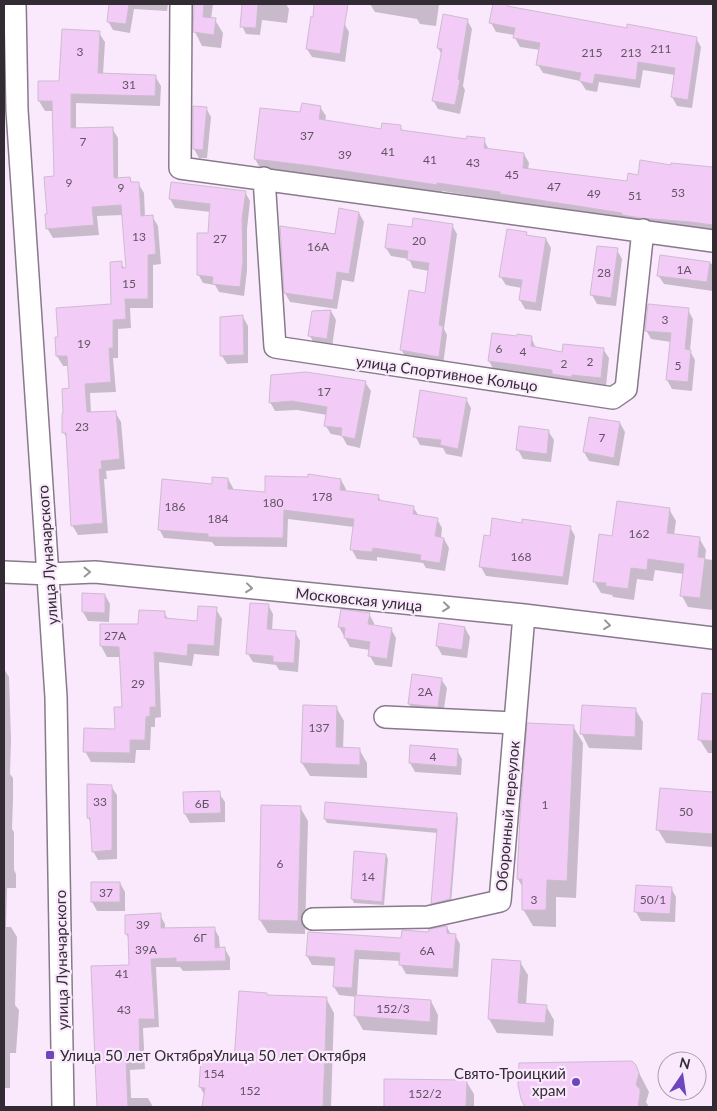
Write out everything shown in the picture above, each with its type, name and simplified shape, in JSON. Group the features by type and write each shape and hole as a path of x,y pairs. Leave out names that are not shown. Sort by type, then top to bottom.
{"street":[{"name":"улица Луначарского","path":"15,4 10,110 49,574 56,697 63,1107"},
{"path":"181,4 180,168 713,240"},
{"name":"улица Спортивное Кольцо","path":"264,178 275,347 613,398 626,389 643,230"},
{"name":"Московская улица","path":"4,572 49,574 95,572 524,615 713,638"},
{"name":"Оборонный переулок","path":"313,919 428,917 500,901 524,615"},
{"name":"Оборонный переулок","path":"385,717 515,723"}],"building":[{"path":"109,4 129,4 126,24 107,22"},
{"path":"194,4 204,4 203,17 216,18 214,35 193,32"},
{"path":"242,4 258,4 256,28 240,27"},
{"path":"314,4 348,4 340,54 306,49"},
{"path":"493,4 507,4 507,6 627,28 627,24 697,37 688,100 671,97 675,68 638,62 636,80 595,74 593,84 579,81 581,73 536,65 540,43 513,38 515,28 489,23"},
{"path":"443,14 468,19 455,105 432,101 442,49 437,48"},
{"path":"62,29 100,31 98,73 156,75 155,96 71,94 71,128 113,127 114,178 130,177 131,182 139,182 141,216 153,215 156,254 148,255 148,299 125,299 126,319 113,320 113,348 109,348 111,382 85,384 87,412 116,411 120,459 101,461 102,469 99,469 103,523 71,526 66,433 62,433 62,389 69,388 67,356 56,356 55,337 58,337 56,308 111,304 110,262 122,261 122,268 126,268 121,205 92,207 94,225 46,229 45,214 47,214 44,177 54,176 52,101 38,101 38,81 59,81"},
{"path":"302,103 321,106 319,119 381,129 382,123 401,125 401,130 466,139 467,136 485,138 484,148 524,153 523,168 627,181 628,173 638,175 640,160 671,165 671,163 713,167 713,225 641,218 622,215 622,213 500,194 500,192 254,159 260,108 300,112"},
{"path":"193,106 207,107 203,150 193,149"},
{"path":"171,182 246,191 242,219 243,261 240,287 212,284 213,277 197,275 197,233 208,233 210,204 169,199"},
{"path":"339,208 359,212 349,274 337,272 333,300 284,293 280,226 335,234"},
{"path":"413,218 453,224 439,325 443,326 439,357 400,350 409,290 425,293 429,263 407,260 408,251 385,248 388,224 412,227"},
{"path":"507,229 527,232 526,235 546,238 536,303 519,300 522,280 499,277"},
{"path":"597,246 618,248 611,298 590,295"},
{"path":"660,255 710,262 707,282 657,276"},
{"path":"648,304 689,308 685,349 691,350 688,382 666,380 671,333 645,331"},
{"path":"331,310 327,339 308,336 312,311"},
{"path":"243,315 244,355 220,356 220,317"},
{"path":"492,333 532,336 531,346 562,352 563,344 604,348 601,378 572,375 571,377 552,374 552,370 488,361"},
{"path":"306,372 366,381 355,439 341,436 342,428 324,426 327,407 292,401 269,403 271,375"},
{"path":"420,390 467,398 458,449 440,445 441,440 413,437"},
{"path":"589,417 620,422 614,458 583,452"},
{"path":"519,426 549,430 547,454 516,450"},
{"path":"308,474 341,479 340,490 379,495 378,500 414,506 413,514 438,518 435,536 444,538 440,563 420,560 421,555 373,548 372,552 350,550 354,519 284,510 283,538 208,537 208,534 158,530 162,479 212,484 212,477 228,478 228,489 265,492 265,476 308,477"},
{"path":"617,501 670,508 667,533 700,537 698,557 705,558 700,598 680,596 684,564 648,559 647,570 631,568 628,589 605,586 606,583 593,582 599,534 612,536"},
{"path":"492,518 522,523 522,519 571,526 563,577 479,567 484,535 490,536"},
{"path":"82,593 105,594 105,613 82,612"},
{"path":"250,603 269,604 267,629 296,631 294,663 273,662 273,656 246,654"},
{"path":"198,606 217,607 214,646 188,644 187,656 154,652 156,707 150,707 150,716 146,717 145,740 130,740 130,753 83,752 84,728 115,729 114,707 122,707 119,647 100,646 100,624 138,624 139,610 165,611 165,618 197,621"},
{"path":"341,609 370,613 368,624 392,628 387,659 368,656 370,642 344,638 345,628 338,627"},
{"path":"439,623 465,627 462,650 436,646"},
{"path":"412,674 442,678 438,707 408,704"},
{"path":"702,693 713,694 713,741 698,740"},
{"path":"303,705 337,706 336,747 360,748 360,765 301,763"},
{"path":"582,705 636,708 635,737 580,734"},
{"path":"527,723 574,725 567,881 547,880 546,910 522,910 522,879 517,879"},
{"path":"410,745 458,749 457,767 409,763"},
{"path":"87,784 112,785 112,850 92,852 90,818 87,818"},
{"path":"660,788 713,792 713,834 656,830"},
{"path":"220,791 221,813 184,814 183,792"},
{"path":"325,802 457,813 450,899 431,904 437,829 324,819"},
{"path":"261,805 301,806 298,921 259,920"},
{"path":"354,851 386,854 382,902 351,899"},
{"path":"91,882 120,882 120,902 91,902"},
{"path":"636,885 672,887 670,914 634,912"},
{"path":"161,913 161,928 215,927 215,948 225,947 226,961 176,962 176,958 151,959 155,1019 139,1019 140,1060 126,1061 128,1107 97,1107 91,966 129,965 128,934 125,934 125,915"},
{"path":"447,926 447,933 456,934 453,969 399,965 400,953 355,950 352,988 333,987 335,958 306,956 308,932 401,938 402,930 428,932 429,929"},
{"path":"492,959 521,961 518,1003 547,1005 545,1023 488,1019"},
{"path":"239,991 267,993 267,995 327,997 323,1107 202,1107 205,1088 199,1087 201,1057 234,1060"},
{"path":"355,995 431,1000 430,1022 354,1016"},
{"name":"Свято-Троицкий храм","path":"632,1061 639,1073 636,1085 640,1089 638,1107 525,1107 521,1099 518,1085 519,1063"},
{"name":"Свято-Троицкий храм","path":"384,1079 467,1080 466,1107 384,1107"}],"place":[{"name":"Улица 50 лет ОктябряУлица 50 лет Октября","path":"50,1055"},
{"name":"Свято-Троицкий храм","path":"576,1082"}]}
